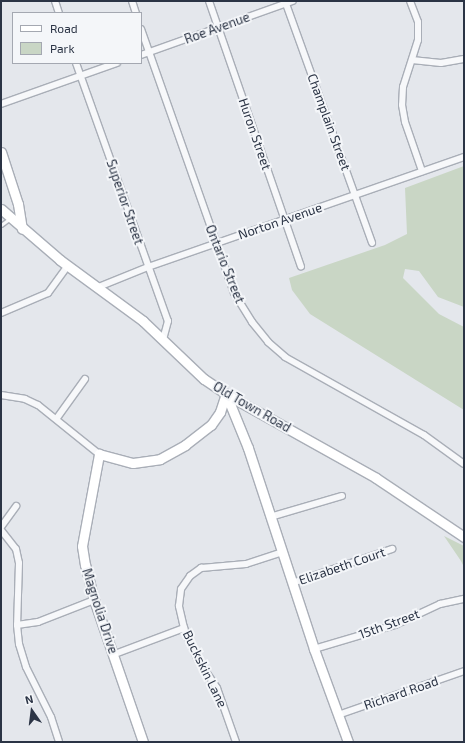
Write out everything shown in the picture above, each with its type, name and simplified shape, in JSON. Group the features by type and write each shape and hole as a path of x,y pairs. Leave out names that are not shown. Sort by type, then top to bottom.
{"street":[{"path":"55,1 59,12"},
{"path":"132,1 136,12"},
{"name":"Huron Street","path":"209,1 301,266"},
{"name":"Roe Avenue","path":"142,55 286,2 293,1"},
{"path":"410,1 418,22 418,40 403,87 402,105 405,122 422,171"},
{"name":"Champlain Street","path":"286,2 372,243"},
{"name":"Ontario Street","path":"142,32 234,293 252,322 268,342 286,357 424,436 464,464"},
{"path":"412,60 441,63 464,59"},
{"name":"Superior Street","path":"76,64 168,321 164,340"},
{"path":"1,104 114,64"},
{"path":"1,152 18,204 22,229"},
{"name":"Norton Avenue","path":"96,288 148,267 464,157"},
{"name":"Old Town Road","path":"1,208 22,229 96,288 143,321 204,379 226,394 376,478 464,537"},
{"path":"1,313 48,293 68,265"},
{"path":"57,418 85,379"},
{"path":"1,395 26,399 57,418 99,454 133,463 160,459 185,446 210,425 220,412 226,394"},
{"path":"226,394 248,448 314,649 348,742"},
{"name":"Magnolia Drive","path":"99,454 82,546 94,600 114,654 143,742"},
{"path":"270,517 342,496"},
{"path":"16,506 1,528 16,550 19,563 17,625 26,667 51,717 59,742"},
{"name":"Elizabeth Court","path":"292,583 392,549"},
{"name":"Buckskin Lane","path":"236,742 218,688 198,660 184,628 179,606 181,589 196,572 211,566 246,564 283,552"},
{"name":"15th Street","path":"314,649 395,625 440,604 464,599"},
{"path":"17,625 38,622 94,600"},
{"path":"114,654 184,628"},
{"name":"Richard Road","path":"338,715 464,671"}],"lane":[{"path":"1,224 11,218"}],"green space":[{"path":"464,166 464,307 438,297 419,271 405,269 403,278 439,314 464,327 464,410 310,314 292,290 289,278 385,245 407,234 405,188"},
{"path":"444,536 464,546 464,567 461,561"}]}
